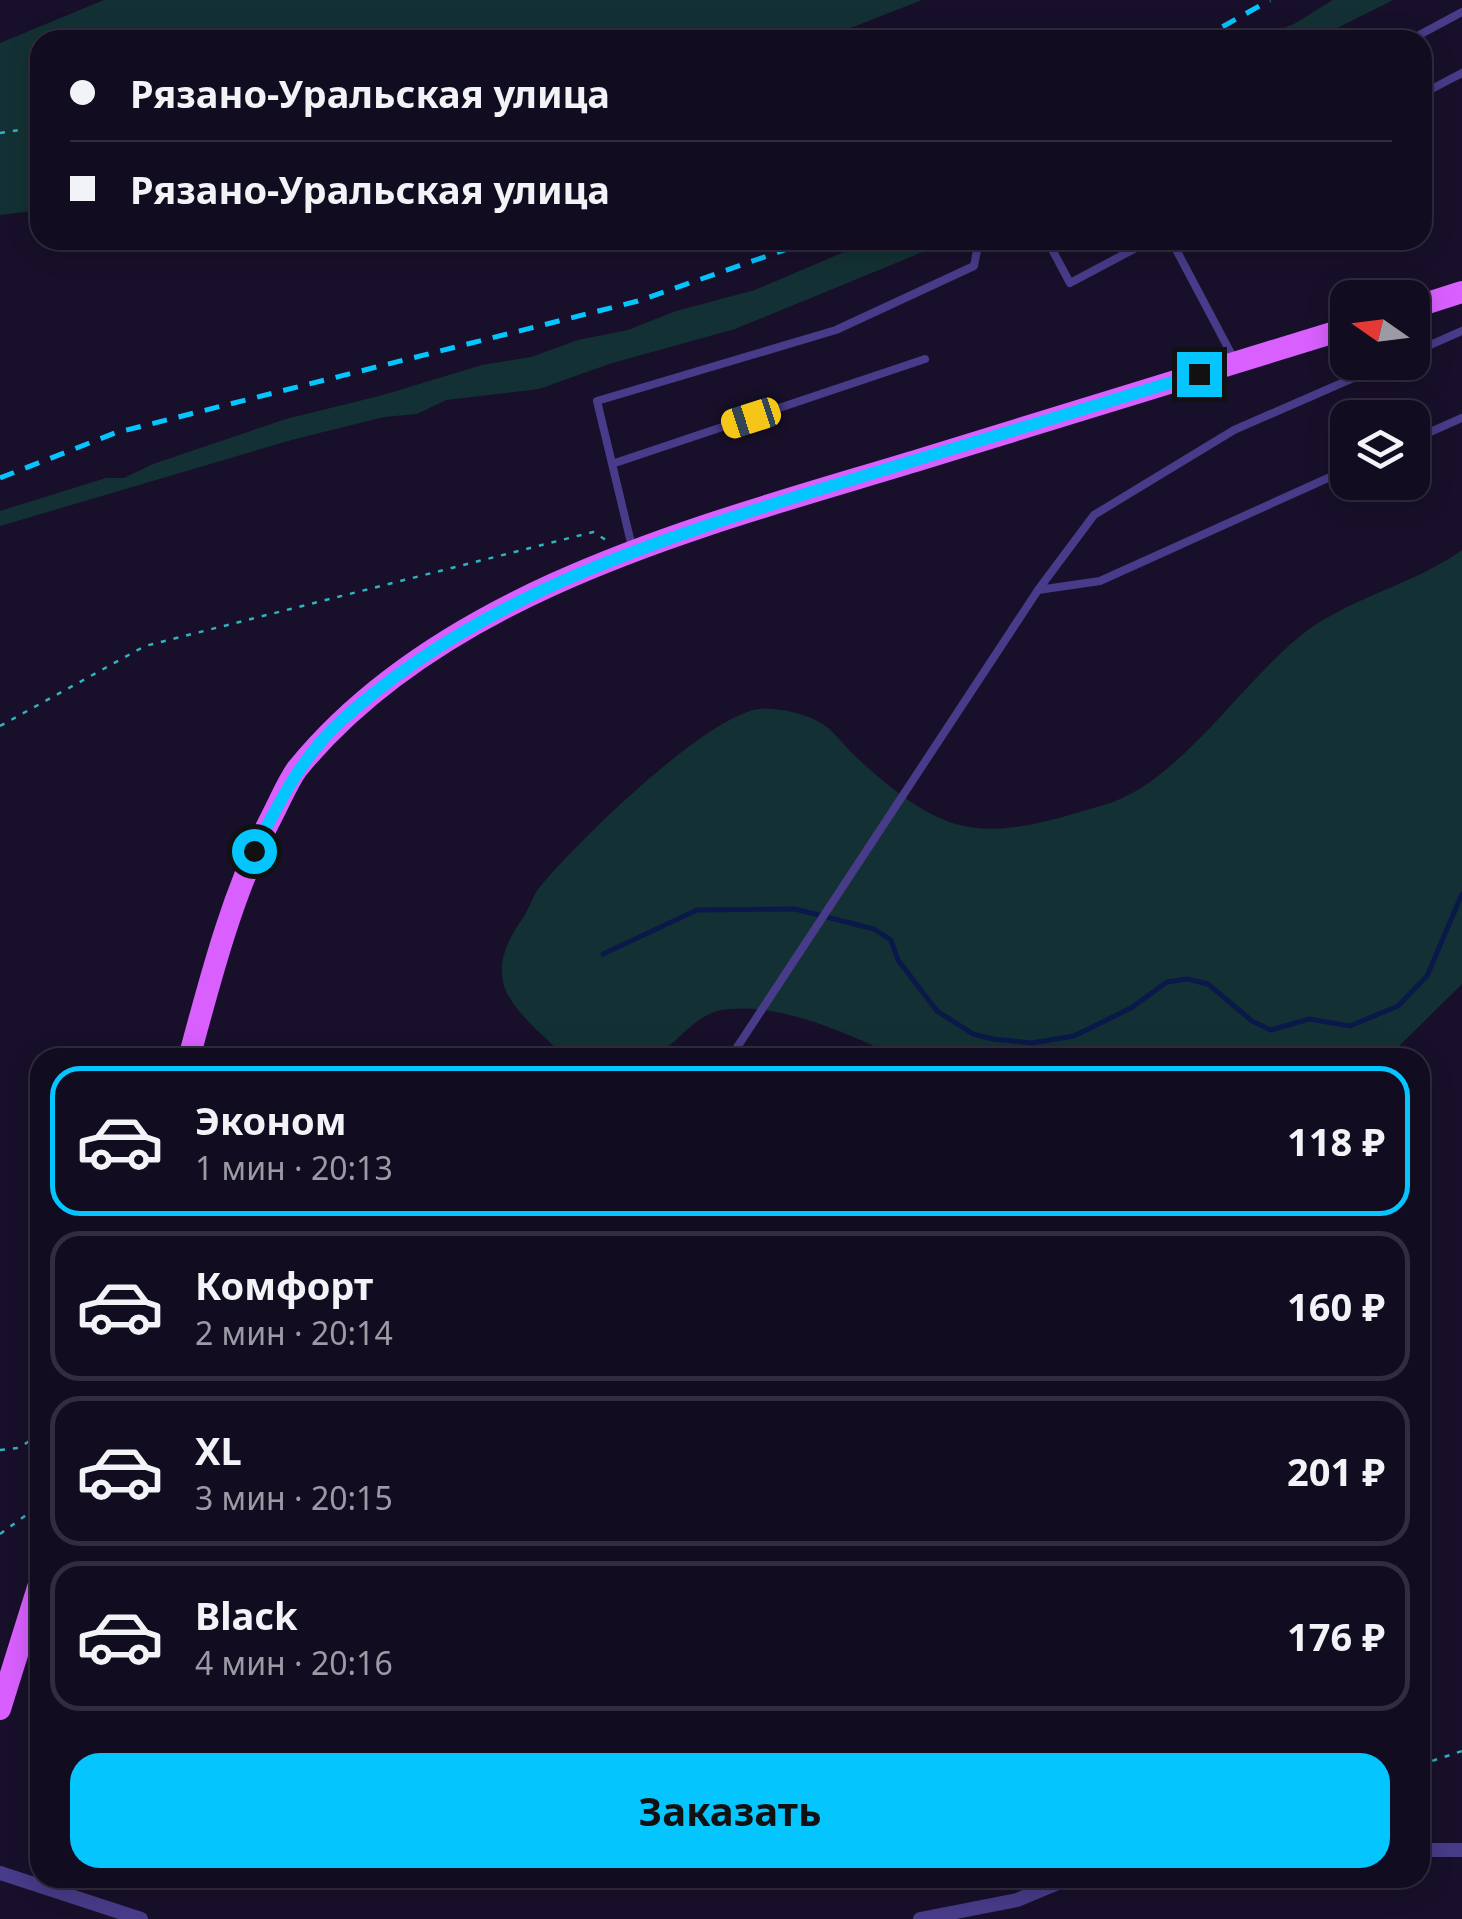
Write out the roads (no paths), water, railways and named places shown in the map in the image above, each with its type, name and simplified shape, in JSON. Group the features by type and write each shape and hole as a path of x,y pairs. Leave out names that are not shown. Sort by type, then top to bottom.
{"main road":[{"path":"1430,302 1462,292"},
{"path":"192,1048 254,851 294,773 340,722 399,672 556,582 677,534 1330,333"},
{"path":"0,1709 30,1613"}],"street":[{"path":"1430,1850 1462,1850"},
{"path":"0,1873 30,1883"},
{"path":"46,1888 141,1919"},
{"path":"920,1919 1018,1900 1046,1888"}],"lane":[{"path":"1429,30 1462,12"},
{"path":"1432,89 1462,73"},
{"path":"631,552 598,402 836,330 974,266 976,250"},
{"path":"1052,250 1070,283 1132,250"},
{"path":"1176,250 1236,362"},
{"path":"1430,345 1462,332"},
{"path":"612,464 925,360"},
{"path":"737,1048 1038,590 1094,514 1234,430 1349,380"},
{"path":"1430,432 1462,418"},
{"path":"1038,590 1100,581 1330,476"}],"waterway":[{"path":"603,954 697,910 795,909 874,929 891,940 898,960 937,1011 973,1034 993,1039 1032,1043 1074,1036 1131,1008 1167,982 1187,979 1208,984 1252,1021 1271,1030 1309,1019 1350,1026 1398,1006 1427,976 1462,894"}],"railway":[{"path":"1217,30 1270,0"},
{"path":"0,478 115,433 638,301 784,250"}]}
